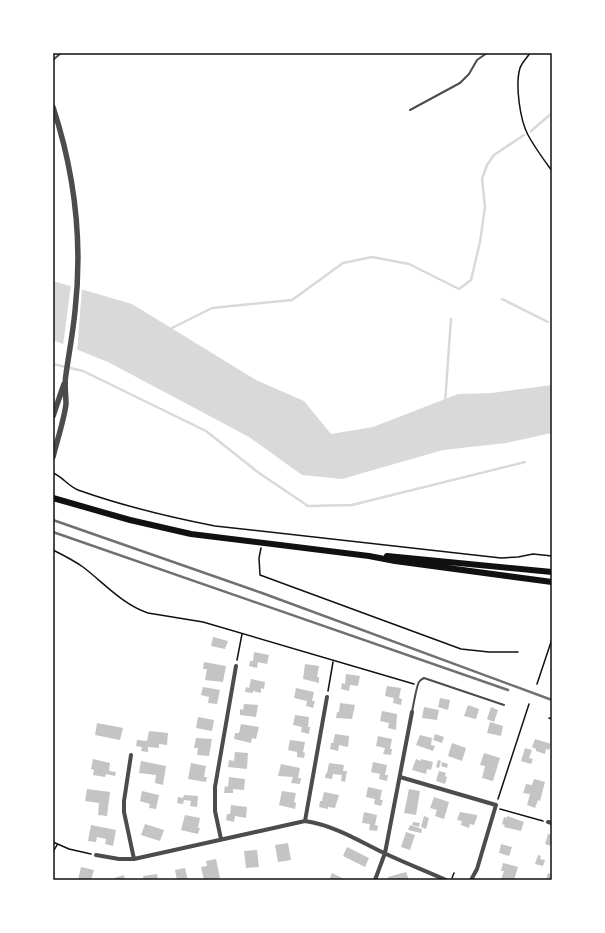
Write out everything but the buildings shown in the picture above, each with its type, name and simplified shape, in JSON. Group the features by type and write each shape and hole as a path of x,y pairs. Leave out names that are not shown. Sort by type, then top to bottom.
{"main road":[{"path":"53,498 130,520 191,534 369,556 552,582"},
{"path":"369,556 396,556 552,572"}],"street":[{"path":"53,107 66,149 74,188 78,241 78,274 75,311 65,381 66,404 53,457"},
{"path":"53,416 65,381"},
{"path":"221,839 215,811 215,787 236,666"},
{"path":"305,821 327,697"},
{"path":"375,880 385,853 412,712"},
{"path":"131,755 124,801 124,812 134,859"},
{"path":"400,777 496,805 477,869 471,880"},
{"path":"96,855 119,859 134,859 305,821 321,823 335,828 385,853 446,880"}],"lane":[{"path":"53,60 61,53"},
{"path":"410,110 460,83 469,74 477,60 487,53"},
{"path":"412,712 417,686 419,681 424,678 504,705"}],"path":[{"path":"530,53 519,72 520,109 523,123 529,137 552,172"},
{"path":"53,473 60,476 72,487 99,497 145,510 215,526 501,558 533,554 552,556"},
{"path":"262,543 259,558 260,574 461,649 489,652 518,652"},
{"path":"53,550 83,567 121,598 140,610 148,613 203,622 417,686"},
{"path":"236,666 242,634"},
{"path":"537,684 552,639"},
{"path":"327,697 334,661"},
{"path":"529,704 496,805 501,809 550,823"},
{"path":"548,718 552,720"},
{"path":"53,842 76,851 96,855"},
{"path":"53,852 58,845"},
{"path":"451,880 454,873"}],"shaded area":[{"path":"53,281 132,304 256,380 304,401 331,434 373,427 458,394 492,393 552,385 552,433 506,443 443,450 342,479 302,475 249,437 108,362 53,340"}],"pier":[{"path":"71,284 82,288 77,352 63,346"}],"waterway":[{"path":"531,131 552,113"},
{"path":"170,329 212,308 292,300 343,263 372,257 409,264 459,289 471,280 480,242 485,207 482,179 487,165 494,155 524,135"},
{"path":"502,299 548,322"},
{"path":"445,403 451,319"},
{"path":"53,364 83,371 206,431 259,473 308,506 352,505 525,462"}],"railway":[{"path":"53,520 262,593 552,700"},
{"path":"53,532 508,690"}]}
